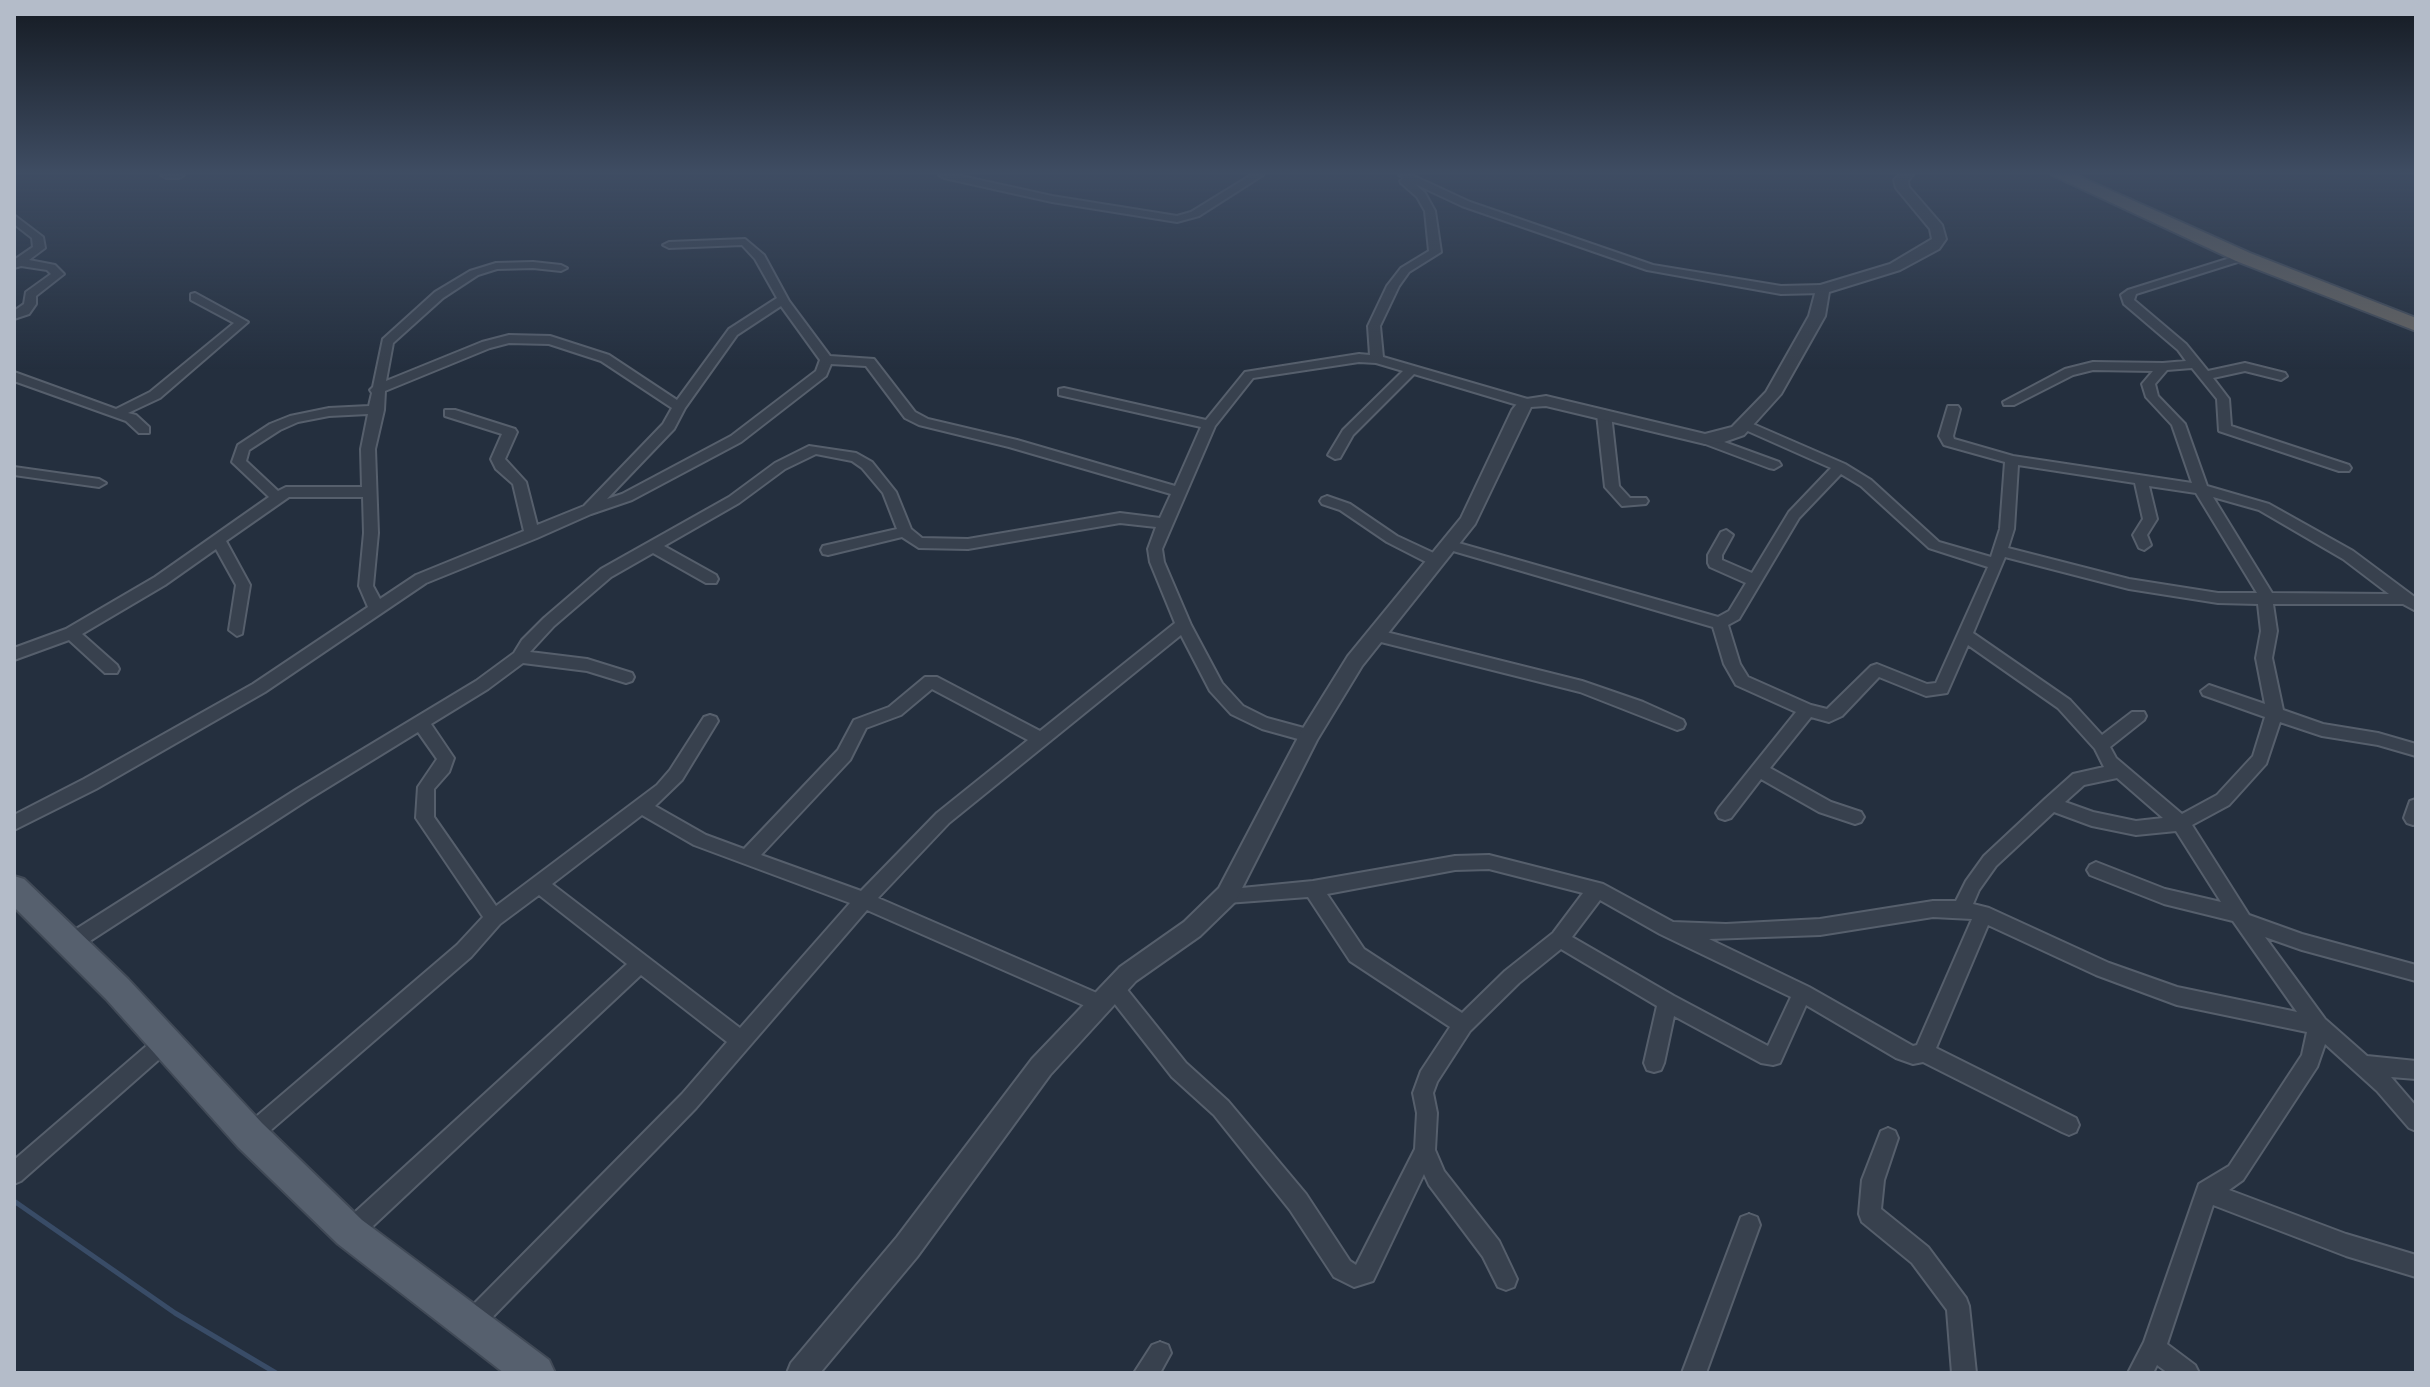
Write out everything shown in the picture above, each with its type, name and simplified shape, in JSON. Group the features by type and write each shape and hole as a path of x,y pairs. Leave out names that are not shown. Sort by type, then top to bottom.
{"highway":[{"path":"2205,240 2416,325"},
{"path":"2230,240 2278,261 2416,312"}],"main road":[{"path":"14,888 165,1042 250,1135 350,1232 536,1373"}],"street":[{"path":"16,260 39,248 37,240"},
{"path":"1377,359 1374,326 1387,297 1405,270 1435,252 1434,240"},
{"path":"1570,240 1651,268 1781,290 1822,289 1895,267 1934,246 1938,240"},
{"path":"669,245 712,246 745,242 760,257 783,301 826,360"},
{"path":"2243,257 2127,295 2128,301 2182,347 2223,399 2224,428 2344,468"},
{"path":"14,315 25,311 30,304 30,295 58,274 51,267 16,260"},
{"path":"376,607 366,586 371,533 368,449 377,410 376,390 387,342 439,295 474,273 496,266 561,268"},
{"path":"1705,439 1724,437 1746,425 1773,394 1817,316 1822,289"},
{"path":"117,413 155,395 242,322 195,297"},
{"path":"589,509 669,426 679,407 733,332 783,301"},
{"path":"376,390 486,345 509,339 537,339 573,346 605,358 679,407"},
{"path":"1309,736 1262,723 1237,710 1216,687 1183,625 1157,562 1155,549 1164,523 1181,492 1209,425 1249,375 1339,360 1377,359 1526,403 1546,401 1705,439 1774,465"},
{"path":"826,360 870,362 910,415 924,422 1012,443 1181,492"},
{"path":"14,823 90,784 259,688 421,579 589,509 627,497 736,439 822,373 826,360"},
{"path":"2009,402 2069,372 2093,366 2193,364"},
{"path":"2051,804 2092,819 2136,828 2181,823 2223,800 2260,759 2275,712 2264,658 2269,631 2267,600 2201,489 2178,424 2152,397 2148,384 2163,367"},
{"path":"2204,376 2236,367 2281,376"},
{"path":"1335,455 1348,433 1413,368"},
{"path":"14,376 39,388 131,418 144,430"},
{"path":"1064,392 1209,425"},
{"path":"801,1373 907,1247 1007,1109 1099,1003 1128,974 1192,929 1227,895 1309,736 1374,635 1469,520 1526,403"},
{"path":"1953,409 1946,436 1949,442 2012,460 2142,483 2201,489 2264,507 2348,555 2411,602"},
{"path":"277,497 239,462 243,448 275,427 295,419 329,412 377,410"},
{"path":"450,413 510,432 498,459 501,466 519,482 532,535"},
{"path":"1604,414 1612,487 1627,503 1641,501"},
{"path":"1746,425 1840,467 1866,483 1934,545 2218,598 2411,602"},
{"path":"69,944 303,794 422,724 520,657 527,644 549,622 606,573 734,500 780,466 814,449 856,457 867,465 889,492 905,532 912,540 931,546 968,544 1106,519 1164,523"},
{"path":"14,456 14,462"},
{"path":"1720,623 1732,664 1742,681 1807,710 1829,716 1877,670 1926,690 1941,689 1967,636 1998,558 2010,504 2012,460"},
{"path":"1327,501 1345,507 1392,539 1720,623 1734,615 1794,515 1840,467"},
{"path":"14,471 99,483"},
{"path":"2142,483 2150,519 2140,535 2144,545"},
{"path":"14,654 71,633 160,581 219,542 277,497 295,490 370,492"},
{"path":"828,550 905,532"},
{"path":"1726,535 1715,555 1715,563 1755,581"},
{"path":"219,542 243,585 237,630"},
{"path":"654,547 711,579"},
{"path":"469,1325 689,1101 864,900 943,818 1183,625"},
{"path":"71,633 111,669"},
{"path":"1374,635 1582,687 1677,724"},
{"path":"1967,636 2064,704 2101,745 2110,763 2181,823 2241,918 2318,1025 2365,1065 2416,1121"},
{"path":"520,657 587,665 626,677"},
{"path":"748,856 844,755 860,724 895,711 931,681 1040,739"},
{"path":"2209,691 2322,730 2378,739 2416,750"},
{"path":"1725,813 1807,710"},
{"path":"2101,745 2138,716"},
{"path":"250,1135 464,951 494,918 642,807 676,775 710,721"},
{"path":"422,724 446,758 443,767 426,787 425,818 494,918"},
{"path":"1759,770 1825,807 1855,817"},
{"path":"1962,909 1972,886 1990,861 2079,779 2120,771"},
{"path":"642,807 700,840 864,900 1099,1003"},
{"path":"1227,895 1313,889 1433,866 1489,862 1597,889 1667,928 1802,993 1903,1051 1913,1055 1924,1052 2069,1125"},
{"path":"2096,870 2164,896 2241,918 2302,942 2416,973"},
{"path":"537,883 741,1041"},
{"path":"1313,889 1357,955 1463,1025"},
{"path":"1114,988 1179,1070 1221,1108 1298,1202 1342,1269 1354,1276 1365,1273 1425,1150 1427,1113 1423,1093 1428,1078 1463,1025 1512,977 1560,939 1597,889"},
{"path":"1667,928 1726,932 1820,927 1921,910 1962,909 1983,914 2103,969 2177,996 2318,1025"},
{"path":"1924,1052 1983,914"},
{"path":"1560,939 1667,1002 1768,1056 1773,1056 1802,993"},
{"path":"350,1232 639,965"},
{"path":"1654,1063 1667,1002"},
{"path":"2140,1373 2154,1348 2207,1192 2236,1173 2310,1060 2318,1025"},
{"path":"14,1174 165,1042"},
{"path":"2365,1065 2416,1070"},
{"path":"1888,1138 1873,1180 1870,1214 1920,1255 1958,1306 1964,1373"},
{"path":"1425,1150 1436,1178 1491,1249 1506,1279"},
{"path":"2207,1192 2346,1245 2416,1266"},
{"path":"1694,1373 1749,1225"},
{"path":"2154,1348 2187,1373"},
{"path":"1146,1373 1160,1353"}],"waterway":[{"path":"14,1201 175,1313 276,1373"}]}
